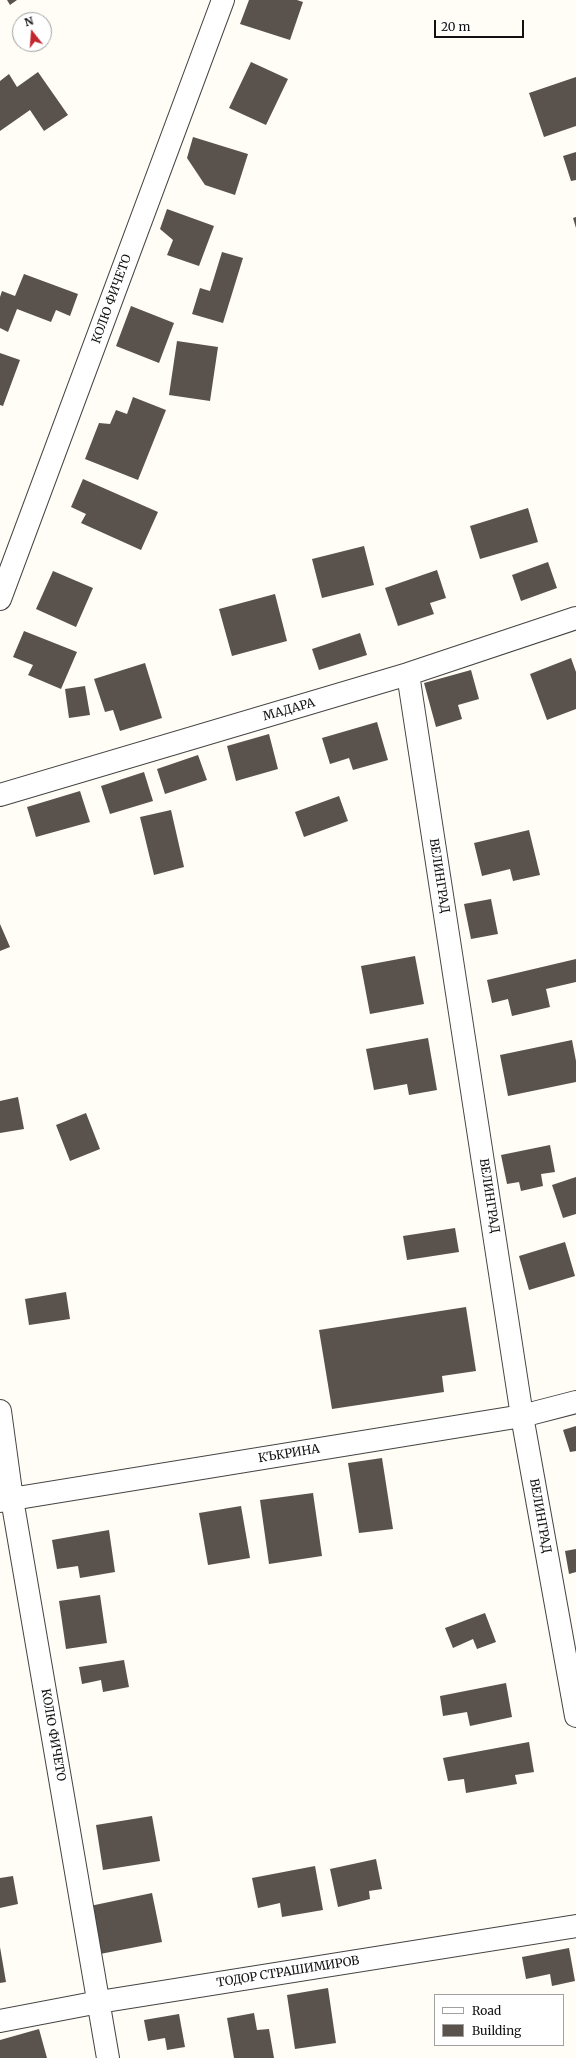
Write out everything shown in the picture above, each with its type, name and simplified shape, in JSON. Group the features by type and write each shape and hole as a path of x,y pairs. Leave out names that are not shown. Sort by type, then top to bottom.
{"street":[{"name":"КОЛЮ ФИЧЕТО","path":"0,599 223,0"},
{"name":"МАДАРА","path":"0,795 408,674 576,618"},
{"name":"ВЕЛИНГРАД","path":"408,674 522,1416 576,1716"},
{"name":"КЪКРИНА","path":"6,1500 522,1416 576,1402"},
{"name":"КОЛЮ ФИЧЕТО","path":"0,1411 6,1500 99,2002 108,2058"},
{"name":"ТОДОР СТРАШИМИРОВ","path":"0,2021 99,2002 576,1926"}],"building":[{"path":"7,0 17,0 10,5"},
{"path":"249,0 297,0 303,2 290,40 240,24"},
{"path":"251,62 288,79 266,125 229,108"},
{"path":"38,72 68,115 44,131 30,110 0,131 0,81 9,74 17,87"},
{"path":"576,77 576,126 544,137 529,93"},
{"path":"193,137 248,154 235,195 205,185 187,158"},
{"path":"576,152 576,180 571,181 563,156"},
{"path":"167,209 214,226 199,266 167,255 173,240 160,229"},
{"path":"576,217 576,228 573,218"},
{"path":"222,252 243,258 223,323 192,314 200,288 210,291"},
{"path":"24,274 78,294 70,316 56,310 51,322 17,309 8,332 0,328 0,297 2,291 15,296"},
{"path":"131,306 174,323 159,363 116,346"},
{"path":"177,341 218,347 210,401 169,395"},
{"path":"0,353 20,360 3,406 0,405"},
{"path":"133,397 166,410 138,480 85,459 99,423 110,424 116,410 127,414"},
{"path":"83,479 158,512 141,550 81,523 86,514 71,507"},
{"path":"528,508 538,542 480,559 470,526"},
{"path":"364,546 374,585 322,598 312,559"},
{"path":"548,562 557,588 521,601 512,575"},
{"path":"437,570 446,598 430,603 434,614 398,626 385,588"},
{"path":"53,571 93,588 76,627 36,609"},
{"path":"275,594 287,641 232,656 219,609"},
{"path":"24,631 77,652 61,689 28,675 33,665 13,657"},
{"path":"360,633 367,655 319,670 312,649"},
{"path":"571,658 576,672 576,709 547,720 530,674"},
{"path":"145,663 162,718 120,731 113,710 105,712 94,679"},
{"path":"471,670 479,699 458,705 462,719 436,727 424,683"},
{"path":"85,686 90,715 69,718 65,689"},
{"path":"377,722 388,760 353,770 349,758 330,764 322,738"},
{"path":"269,734 278,769 236,781 227,746"},
{"path":"198,755 207,780 165,794 157,769"},
{"path":"144,772 153,801 110,814 101,786"},
{"path":"80,791 90,822 36,837 27,807"},
{"path":"339,796 348,821 304,837 295,812"},
{"path":"171,810 184,867 154,875 140,817"},
{"path":"529,830 540,875 513,881 510,869 482,876 474,843"},
{"path":"491,899 498,934 471,939 464,904"},
{"path":"0,924 10,947 0,951"},
{"path":"415,956 424,1004 370,1014 361,966"},
{"path":"576,959 576,982 546,989 550,1007 512,1016 508,999 492,1003 487,980"},
{"path":"428,1038 437,1090 409,1095 407,1084 374,1090 366,1049"},
{"path":"572,1040 576,1061 576,1082 508,1096 500,1055"},
{"path":"18,1097 24,1129 0,1133 0,1101"},
{"path":"86,1113 100,1149 70,1161 56,1125"},
{"path":"550,1145 555,1172 541,1174 543,1186 521,1191 519,1182 507,1184 501,1155"},
{"path":"576,1177 576,1214 563,1218 552,1185"},
{"path":"455,1228 459,1252 407,1260 403,1236"},
{"path":"565,1242 575,1276 529,1290 519,1256"},
{"path":"66,1292 70,1319 29,1325 25,1299"},
{"path":"466,1307 476,1371 442,1376 444,1392 332,1409 319,1330"},
{"path":"576,1426 576,1451 570,1452 563,1430"},
{"path":"382,1458 393,1529 359,1533 348,1463"},
{"path":"313,1493 322,1556 269,1564 260,1500"},
{"path":"241,1506 250,1558 208,1565 199,1513"},
{"path":"109,1530 115,1572 80,1578 78,1566 57,1569 52,1540"},
{"path":"576,1549 576,1572 569,1574 565,1551"},
{"path":"100,1595 107,1643 66,1649 59,1601"},
{"path":"485,1613 496,1642 477,1649 473,1639 453,1648 445,1628"},
{"path":"124,1660 129,1687 103,1692 101,1680 82,1684 79,1667"},
{"path":"506,1683 512,1717 470,1726 467,1712 443,1716 440,1696"},
{"path":"529,1742 534,1772 515,1775 517,1784 466,1793 464,1779 448,1781 443,1758"},
{"path":"152,1816 160,1861 103,1870 96,1825"},
{"path":"376,1859 382,1889 369,1891 370,1899 338,1907 330,1869"},
{"path":"315,1866 323,1910 282,1917 280,1903 258,1908 252,1878"},
{"path":"13,1876 18,1904 0,1908 0,1878"},
{"path":"152,1893 162,1942 100,1954 90,1906"},
{"path":"0,1947 6,1982 0,1983"},
{"path":"569,1948 575,1981 552,1986 550,1974 526,1979 522,1957"},
{"path":"328,1988 336,2043 295,2049 287,1995"},
{"path":"254,2013 257,2030 269,2029 274,2058 234,2058 227,2018"},
{"path":"179,2014 185,2047 167,2050 165,2038 148,2041 144,2020"},
{"path":"39,2029 47,2058 0,2058 0,2040"}]}
